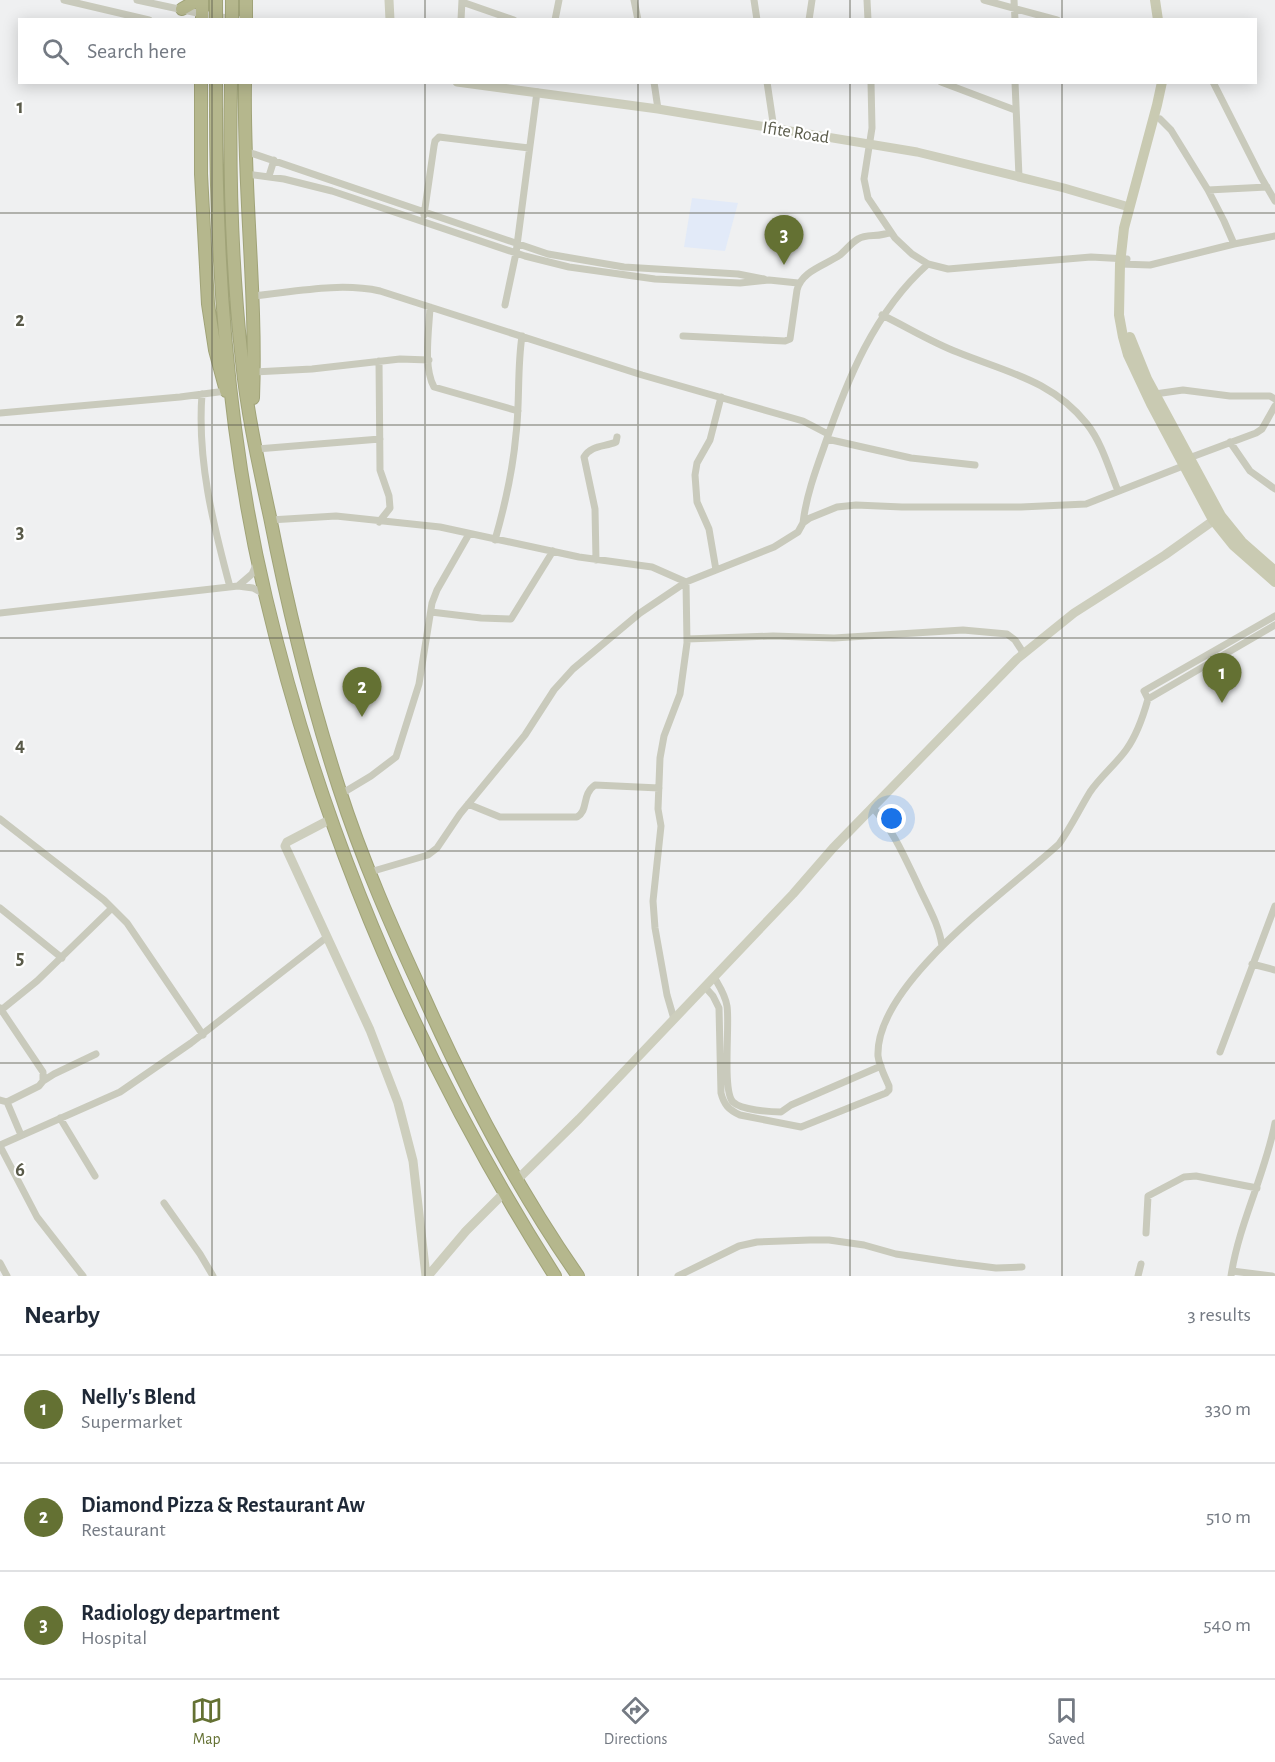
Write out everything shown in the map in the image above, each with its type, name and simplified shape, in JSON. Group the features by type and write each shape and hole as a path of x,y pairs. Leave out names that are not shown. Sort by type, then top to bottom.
{"highway":[{"path":"182,9 200,0 202,17"},
{"path":"216,0 216,18"},
{"path":"232,0 232,18"},
{"path":"246,0 246,18"},
{"path":"201,84 201,174 208,304 215,350 235,424"},
{"path":"216,84 218,231 235,424 265,595 287,676 331,819 359,896 410,1012 448,1090 504,1193 555,1276"},
{"path":"231,84 230,176 242,362 270,520 302,664 341,794 406,958 463,1079 556,1245 579,1276"},
{"path":"245,84 245,151 255,328 252,423"}],"main road":[{"path":"1155,0 1158,18"},
{"path":"1161,0 1165,18"},
{"path":"1161,84 1129,207 1119,315 1128,355 1233,545 1275,582"},
{"path":"1169,84 1134,209 1123,262 1125,312 1134,349 1186,462"},
{"path":"1217,518 1275,571"}],"street":[{"path":"64,0 140,18"},
{"path":"137,0 182,9 202,17"},
{"path":"389,0 390,18"},
{"path":"555,18 559,0"},
{"path":"634,0 638,18"},
{"path":"754,0 757,18"},
{"path":"809,18 812,0"},
{"path":"867,0 868,18"},
{"path":"984,0 1014,4 1052,18"},
{"path":"461,18 462,1 509,18"},
{"name":"Ifite Road","path":"473,84 658,109 917,152 1129,207"},
{"path":"654,84 658,109"},
{"path":"767,84 774,129"},
{"path":"871,84 872,128 864,179 868,198 891,232 912,254 927,264 948,269 962,269 1091,257 1150,265 1275,236"},
{"path":"946,84 1015,110"},
{"path":"1015,84 1019,177"},
{"path":"1214,84 1267,187 1274,196"},
{"path":"505,305 517,249 537,92"},
{"path":"1160,119 1171,130 1208,190 1234,244"},
{"path":"424,216 435,141 440,137 529,148"},
{"path":"245,151 569,267 655,279 740,283 769,280 798,283"},
{"path":"269,176 274,160"},
{"path":"292,181 296,168"},
{"path":"246,174 292,181 424,216"},
{"path":"1208,190 1267,187"},
{"path":"682,336 785,341 790,339 798,283 805,276 838,256 858,239 880,237 891,232"},
{"path":"370,872 429,855 437,848 468,804 525,735 554,690 573,669 640,613 686,582 774,547 798,532 803,523 806,504 827,436 875,326 894,298 927,264"},
{"path":"252,296 368,288 642,375 803,421 827,436 911,458 975,465"},
{"path":"430,307 429,360 431,381 434,387 518,411"},
{"path":"882,315 954,351 1047,388 1067,402 1089,426 1118,491"},
{"path":"495,540 506,501 513,460 522,336"},
{"path":"254,372 312,369 400,359 429,360"},
{"path":"379,361 380,470 389,496 390,508 379,522"},
{"path":"1155,394 1183,390 1230,396 1270,396 1275,399"},
{"path":"0,413 226,391"},
{"path":"202,394 201,441 206,484 234,586"},
{"path":"716,570 709,529 697,502 695,475 697,464 710,440 721,397"},
{"path":"803,523 837,507 856,505 902,507 1086,504 1230,442 1256,434 1262,429 1275,406"},
{"path":"596,560 595,509 584,457 592,448 613,444 617,437"},
{"path":"257,449 380,439"},
{"path":"1230,442 1250,471 1275,489"},
{"path":"270,520 336,516 440,527 596,560 652,567 686,582"},
{"path":"518,1179 579,1119 705,987 961,714 1024,654 1074,613 1165,555 1217,518"},
{"path":"341,794 371,776 396,757 419,684 432,603 469,534"},
{"path":"431,612 511,619 553,551"},
{"path":"234,586 252,574 258,561"},
{"path":"674,1019 655,928 653,901 661,826 658,809 660,758 664,736 680,694 687,639 686,582"},
{"path":"0,613 234,586 253,588 265,595"},
{"path":"1148,699 1144,691 1275,616"},
{"path":"705,987 719,1008 723,1102 732,1111 740,1115 801,1127 886,1093 889,1090 878,1057 880,1042 891,1007 915,975 942,946 1059,844 1072,826 1091,791 1127,749 1140,723 1148,699 1275,625"},
{"path":"687,639 773,636 834,638 963,630 1007,634 1015,640 1024,654"},
{"path":"468,804 500,817 577,817 583,812 587,792 595,785 659,788"},
{"path":"872,807 890,830 940,931 942,946"},
{"path":"0,819 112,908 133,932 203,1035"},
{"path":"331,819 287,842 285,846 387,1070 404,1124 417,1191 427,1276"},
{"path":"1220,1052 1275,906"},
{"path":"0,908 62,958"},
{"path":"43,1081 43,1072 1,1009 62,958 112,908"},
{"path":"940,931 952,937"},
{"path":"83,1276 38,1217 0,1145 120,1092 203,1035 327,937"},
{"path":"1252,964 1275,970"},
{"path":"714,977 725,995 728,1009 730,1097 733,1102 742,1107 782,1112 791,1105 881,1066"},
{"path":"21,1135 3,1101 39,1086 43,1081 96,1054"},
{"path":"60,1118 95,1176"},
{"path":"1272,1276 1231,1274 1275,1123"},
{"path":"1146,1233 1148,1196 1175,1180 1196,1176 1257,1188"},
{"path":"427,1276 466,1231 504,1193"},
{"path":"164,1203 213,1276"},
{"path":"678,1276 739,1246 757,1242 810,1240 852,1244 918,1258 990,1268 1022,1267"},
{"path":"0,1263 7,1276"},
{"path":"1138,1276 1141,1264"},
{"path":"990,1268 990,1276"}],"shaded area":[{"path":"692,198 738,203 725,251 684,247"}],"place":[{"name":"Radiology department","path":"784,265"},
{"name":"Nelly's Blend","path":"1222,703"},
{"name":"Diamond Pizza & Restaurant Aw","path":"362,717"}]}
